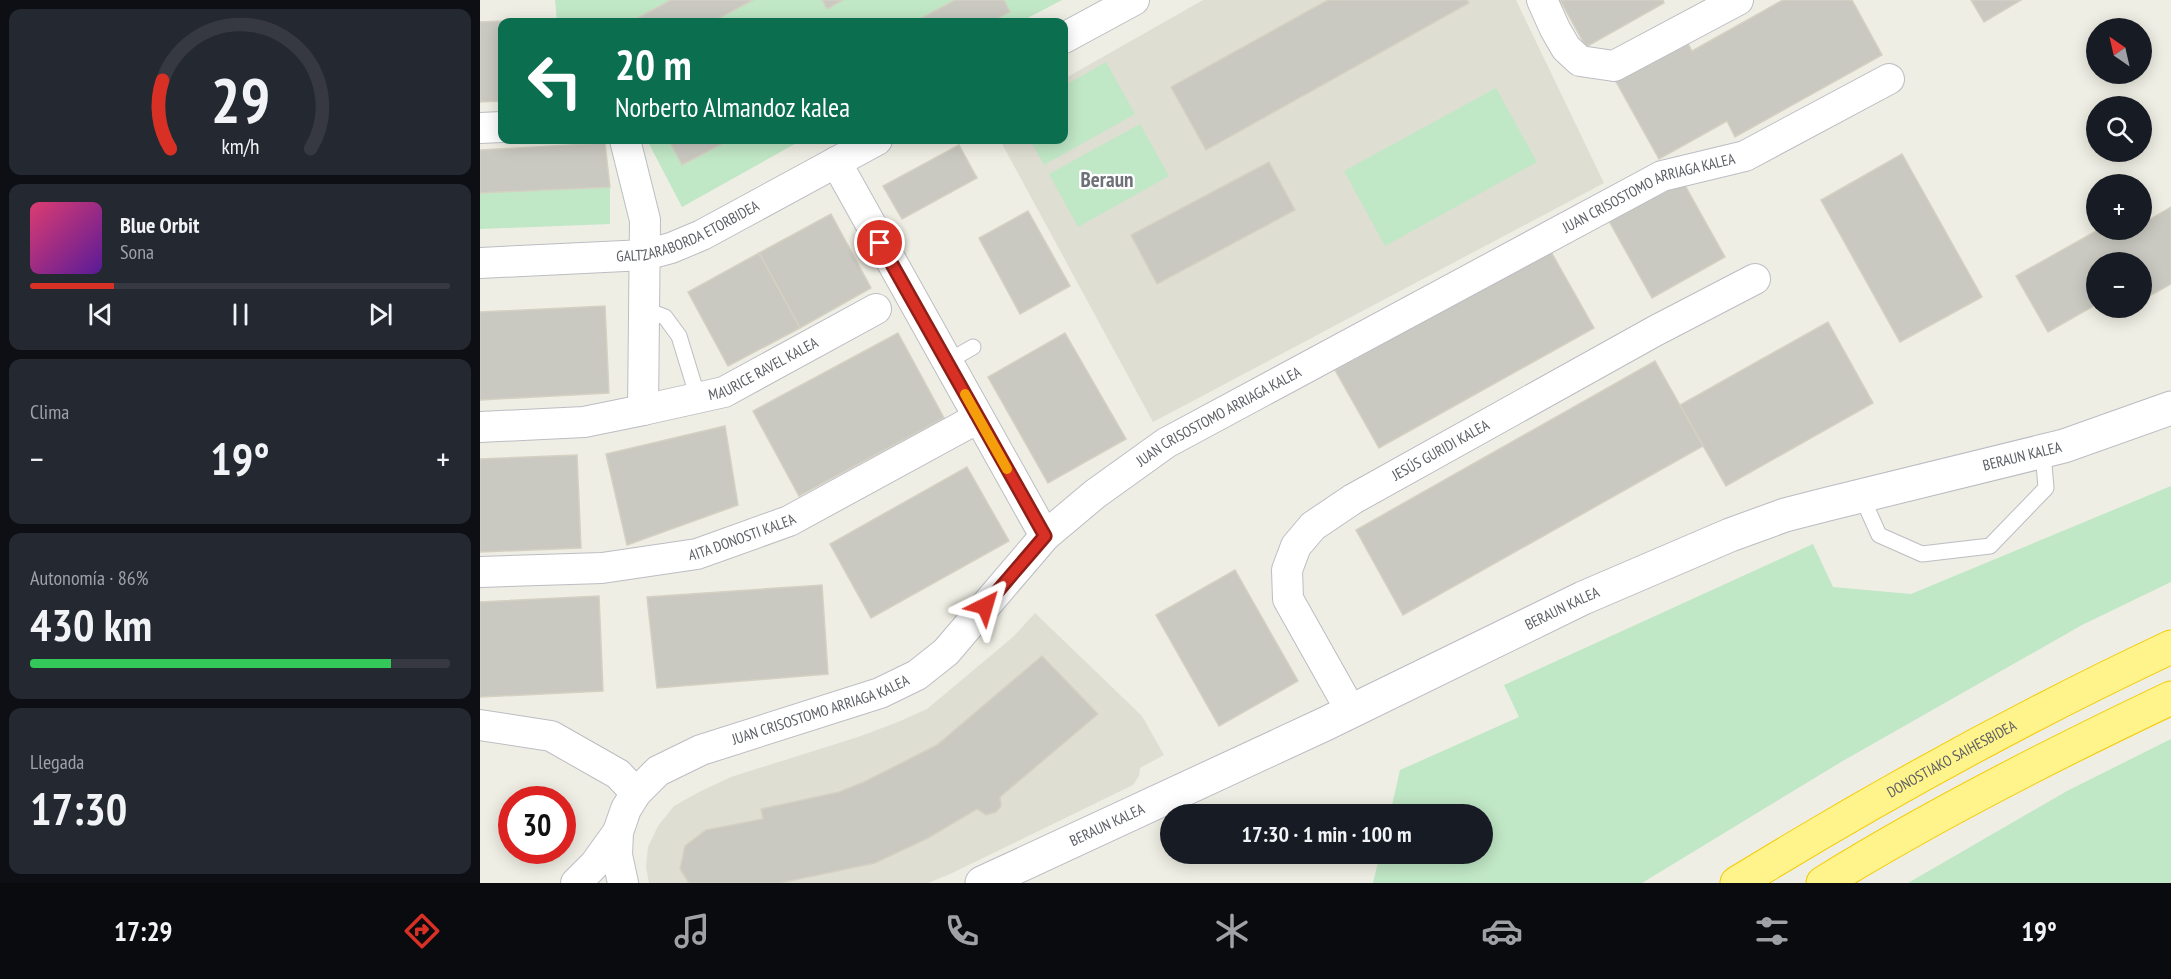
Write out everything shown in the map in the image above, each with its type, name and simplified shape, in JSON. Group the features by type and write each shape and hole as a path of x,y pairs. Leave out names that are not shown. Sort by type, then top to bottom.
{"highway":[{"name":"DONOSTIAKO SAIHESBIDEA","path":"1737,883 1919,776 2021,721 2171,647"},
{"path":"1823,883 1929,821 2030,767 2171,698"}],"street":[{"path":"1068,36 1134,0"},
{"path":"1542,0 1566,48 1580,61 1614,66 1738,0"},
{"name":"JUAN CRISOSTOMO ARRIAGA KALEA","path":"576,883 595,864 618,832 626,809 636,793 658,771 701,750 880,693 917,675 946,652 1045,536 1095,494 1176,437 1662,176 1745,156 1889,79"},
{"path":"480,128 498,127"},
{"path":"626,144 645,220 643,410"},
{"name":"GALTZARABORDA ETORBIDEA","path":"480,263 645,255 671,248 702,235 870,144"},
{"path":"836,162 1045,536"},
{"name":"JESÚS GURIDI KALEA","path":"1351,711 1288,599 1287,570 1296,546 1313,526 1353,500 1755,279"},
{"name":"MAURICE RAVEL KALEA","path":"480,427 584,422 724,392 876,309"},
{"name":"BERAUN KALEA","path":"982,883 1351,711 1583,598 1730,535 1785,515 2064,446 2171,408"},
{"name":"AITA DONOSTI KALEA","path":"480,572 602,568 697,554 789,521 978,418"},
{"path":"480,725 552,736 618,774 636,793"},
{"name":"JUAN CRISOSTOMO ARRIAGA KALEA","path":"618,832 617,855 623,883"}],"lane":[{"path":"644,309 665,317 679,336 698,398"},
{"path":"947,362 973,347"},
{"path":"1861,495 1879,536 1922,554 1990,546 2046,488 2043,452"}],"shaded area":[{"path":"1203,0 1516,0 1604,183 1153,422 1002,144 1068,144 1068,77"},
{"path":"1035,613 1142,716 1164,755 1140,768 1139,776 1133,785 928,883 649,883 646,867 648,847 658,826 674,806 731,777 858,737 927,709 1013,637"}],"green space":[{"path":"555,0 1062,0 1028,18 557,18"},
{"path":"1106,62 1135,114 1044,165 1032,144 1068,144 1068,84"},
{"path":"1496,88 1537,162 1385,246 1344,171"},
{"path":"1140,124 1169,176 1078,227 1049,174"},
{"path":"649,144 795,144 682,207"},
{"path":"610,187 610,224 480,229 480,193"},
{"path":"2171,486 2171,582 2082,625 1841,762 1642,883 1373,883 1378,864 1493,864 1493,804 1392,804 1400,770 1519,717 1504,685 1813,544 1833,587 1911,594"},
{"path":"2171,739 2171,883 1908,883 2067,791"}],"building":[{"path":"671,0 753,0 719,18 637,18"},
{"path":"822,0 843,0 827,9"},
{"path":"955,0 1004,0 1010,12 999,18 921,18"},
{"path":"1328,0 1467,0 1469,3 1206,150 1171,87"},
{"path":"1560,0 1663,0 1664,3 1586,47"},
{"path":"1783,0 1852,0 1882,55 1735,137 1727,121 1659,159 1614,78 1685,38 1692,51"},
{"path":"1971,0 2021,0 1984,22"},
{"path":"498,21 498,101 480,102 480,22"},
{"path":"605,144 610,187 480,193 480,150"},
{"path":"671,144 721,144 682,165"},
{"path":"959,145 977,178 902,219 883,186"},
{"path":"1902,154 1982,297 1900,342 1821,200"},
{"path":"1269,162 1295,210 1157,284 1131,235"},
{"path":"1682,180 1725,257 1652,298 1609,221"},
{"path":"2171,207 2171,284 2152,295 2152,252 2086,252 2086,310 2048,332 2016,276 2086,237 2086,240 2152,240 2152,218"},
{"path":"1028,211 1070,286 1020,314 979,238"},
{"path":"831,214 871,288 800,328 759,253"},
{"path":"1550,250 1594,328 1379,448 1335,370"},
{"path":"759,253 800,328 728,366 688,292"},
{"path":"605,306 609,393 480,400 480,312"},
{"path":"1828,322 1873,403 1726,486 1680,405"},
{"path":"898,333 944,418 799,496 753,411"},
{"path":"1065,333 1126,439 1048,483 988,377"},
{"path":"1655,361 1703,446 1403,615 1356,530"},
{"path":"725,426 738,505 627,545 606,454"},
{"path":"577,455 581,548 480,552 480,459"},
{"path":"967,467 1009,541 871,618 830,544"},
{"path":"1235,570 1298,681 1219,726 1156,615"},
{"path":"822,585 828,674 657,688 647,597"},
{"path":"599,596 603,691 480,697 480,602"},
{"path":"1042,656 1098,714 1000,797 1001,806 996,812 986,815 977,809 928,838 875,863 780,883 689,883 680,869 685,846 706,830 763,819 761,809 839,792 937,745"}],"slow traffic":[{"path":"965,394 1007,469"}],"district":[{"name":"Beraun","path":"1107,180"}],"route":[{"path":"880,243 1045,536 985,606"}]}
